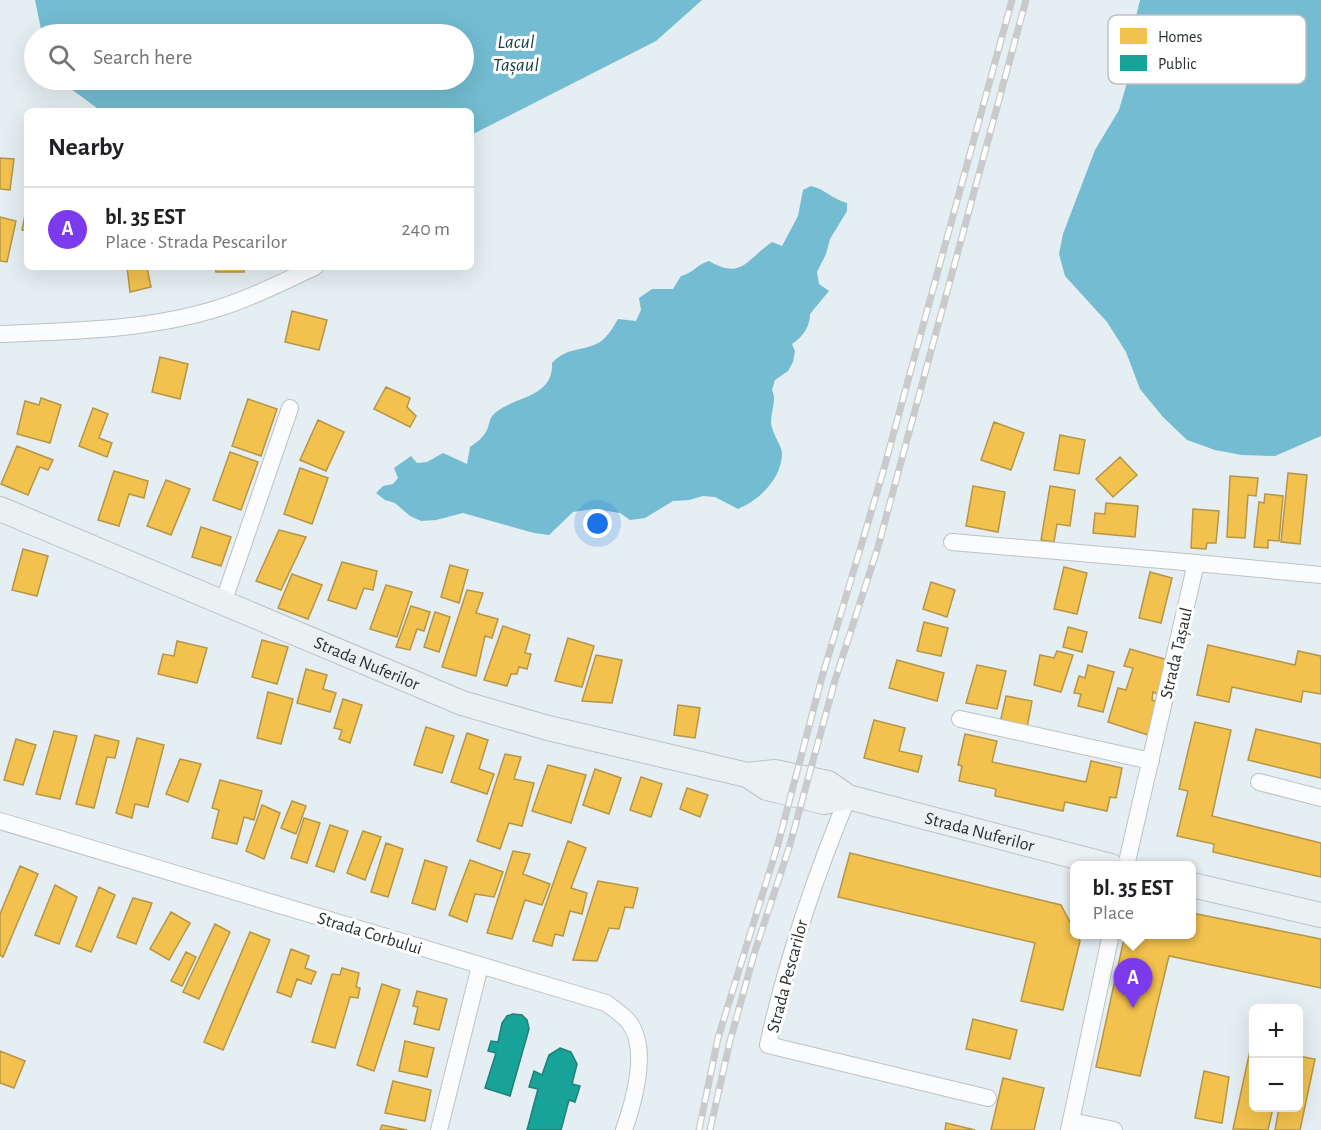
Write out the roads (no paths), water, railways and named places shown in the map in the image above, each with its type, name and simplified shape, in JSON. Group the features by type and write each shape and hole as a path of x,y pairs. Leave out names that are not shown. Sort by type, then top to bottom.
{"street":[{"path":"0,334 70,331 181,318 222,307 308,270"},
{"path":"223,603 290,408"},
{"name":"Strada Nuferilor","path":"0,509 462,703 548,728 747,775 767,788 824,802 848,797 1092,861"},
{"path":"952,542 1321,575"},
{"name":"Strada Tașaul","path":"1127,861 1196,563"},
{"path":"960,719 1151,761"},
{"path":"1259,782 1321,798"},
{"name":"Strada Pescarilor","path":"848,797 824,854 793,945 768,1045 988,1098"},
{"name":"Strada Corbului","path":"0,821 606,1003 629,1022 636,1035 639,1068 624,1130"},
{"path":"1196,886 1321,915"},
{"path":"1110,939 1070,1126 1114,1130"},
{"path":"439,1130 480,966"}],"water":[{"name":"Lacul Tașaul","path":"35,0 702,0 656,41 474,133 474,108 97,108 73,90 474,90 474,24 40,24"},
{"path":"1140,0 1321,0 1321,436 1275,456 1242,455 1215,450 1187,440 1163,417 1140,389 1126,352 1107,322 1065,276 1059,254 1063,234 1095,150 1119,110 1127,84 1306,84 1306,15 1136,15"},
{"path":"811,186 847,203 847,211 830,239 817,272 819,284 829,291 810,314 809,323 803,335 792,344 795,351 788,371 775,380 772,390 774,402 771,422 782,453 781,462 774,479 754,500 738,509 715,497 703,496 673,501 645,518 630,520 620,513 593,509 573,512 549,535 463,513 436,520 421,521 376,493 383,486 393,484 398,478 394,468 411,456 417,463 427,462 443,453 467,464 470,447 484,435 495,413 540,390 547,383 551,374 552,363 564,354 600,342 618,319 636,321 641,310 639,298 652,289 673,289 681,276 709,261 729,269 737,268 772,242 782,246 798,216 803,190"}],"railway":[{"path":"699,1130 718,1038 778,844 822,677 883,472 1012,0"},
{"path":"710,1130 730,1041 755,951 789,848 836,677 878,547 1026,0"}],"place":[{"name":"bl. 35 EST","path":"1133,1008"}]}
